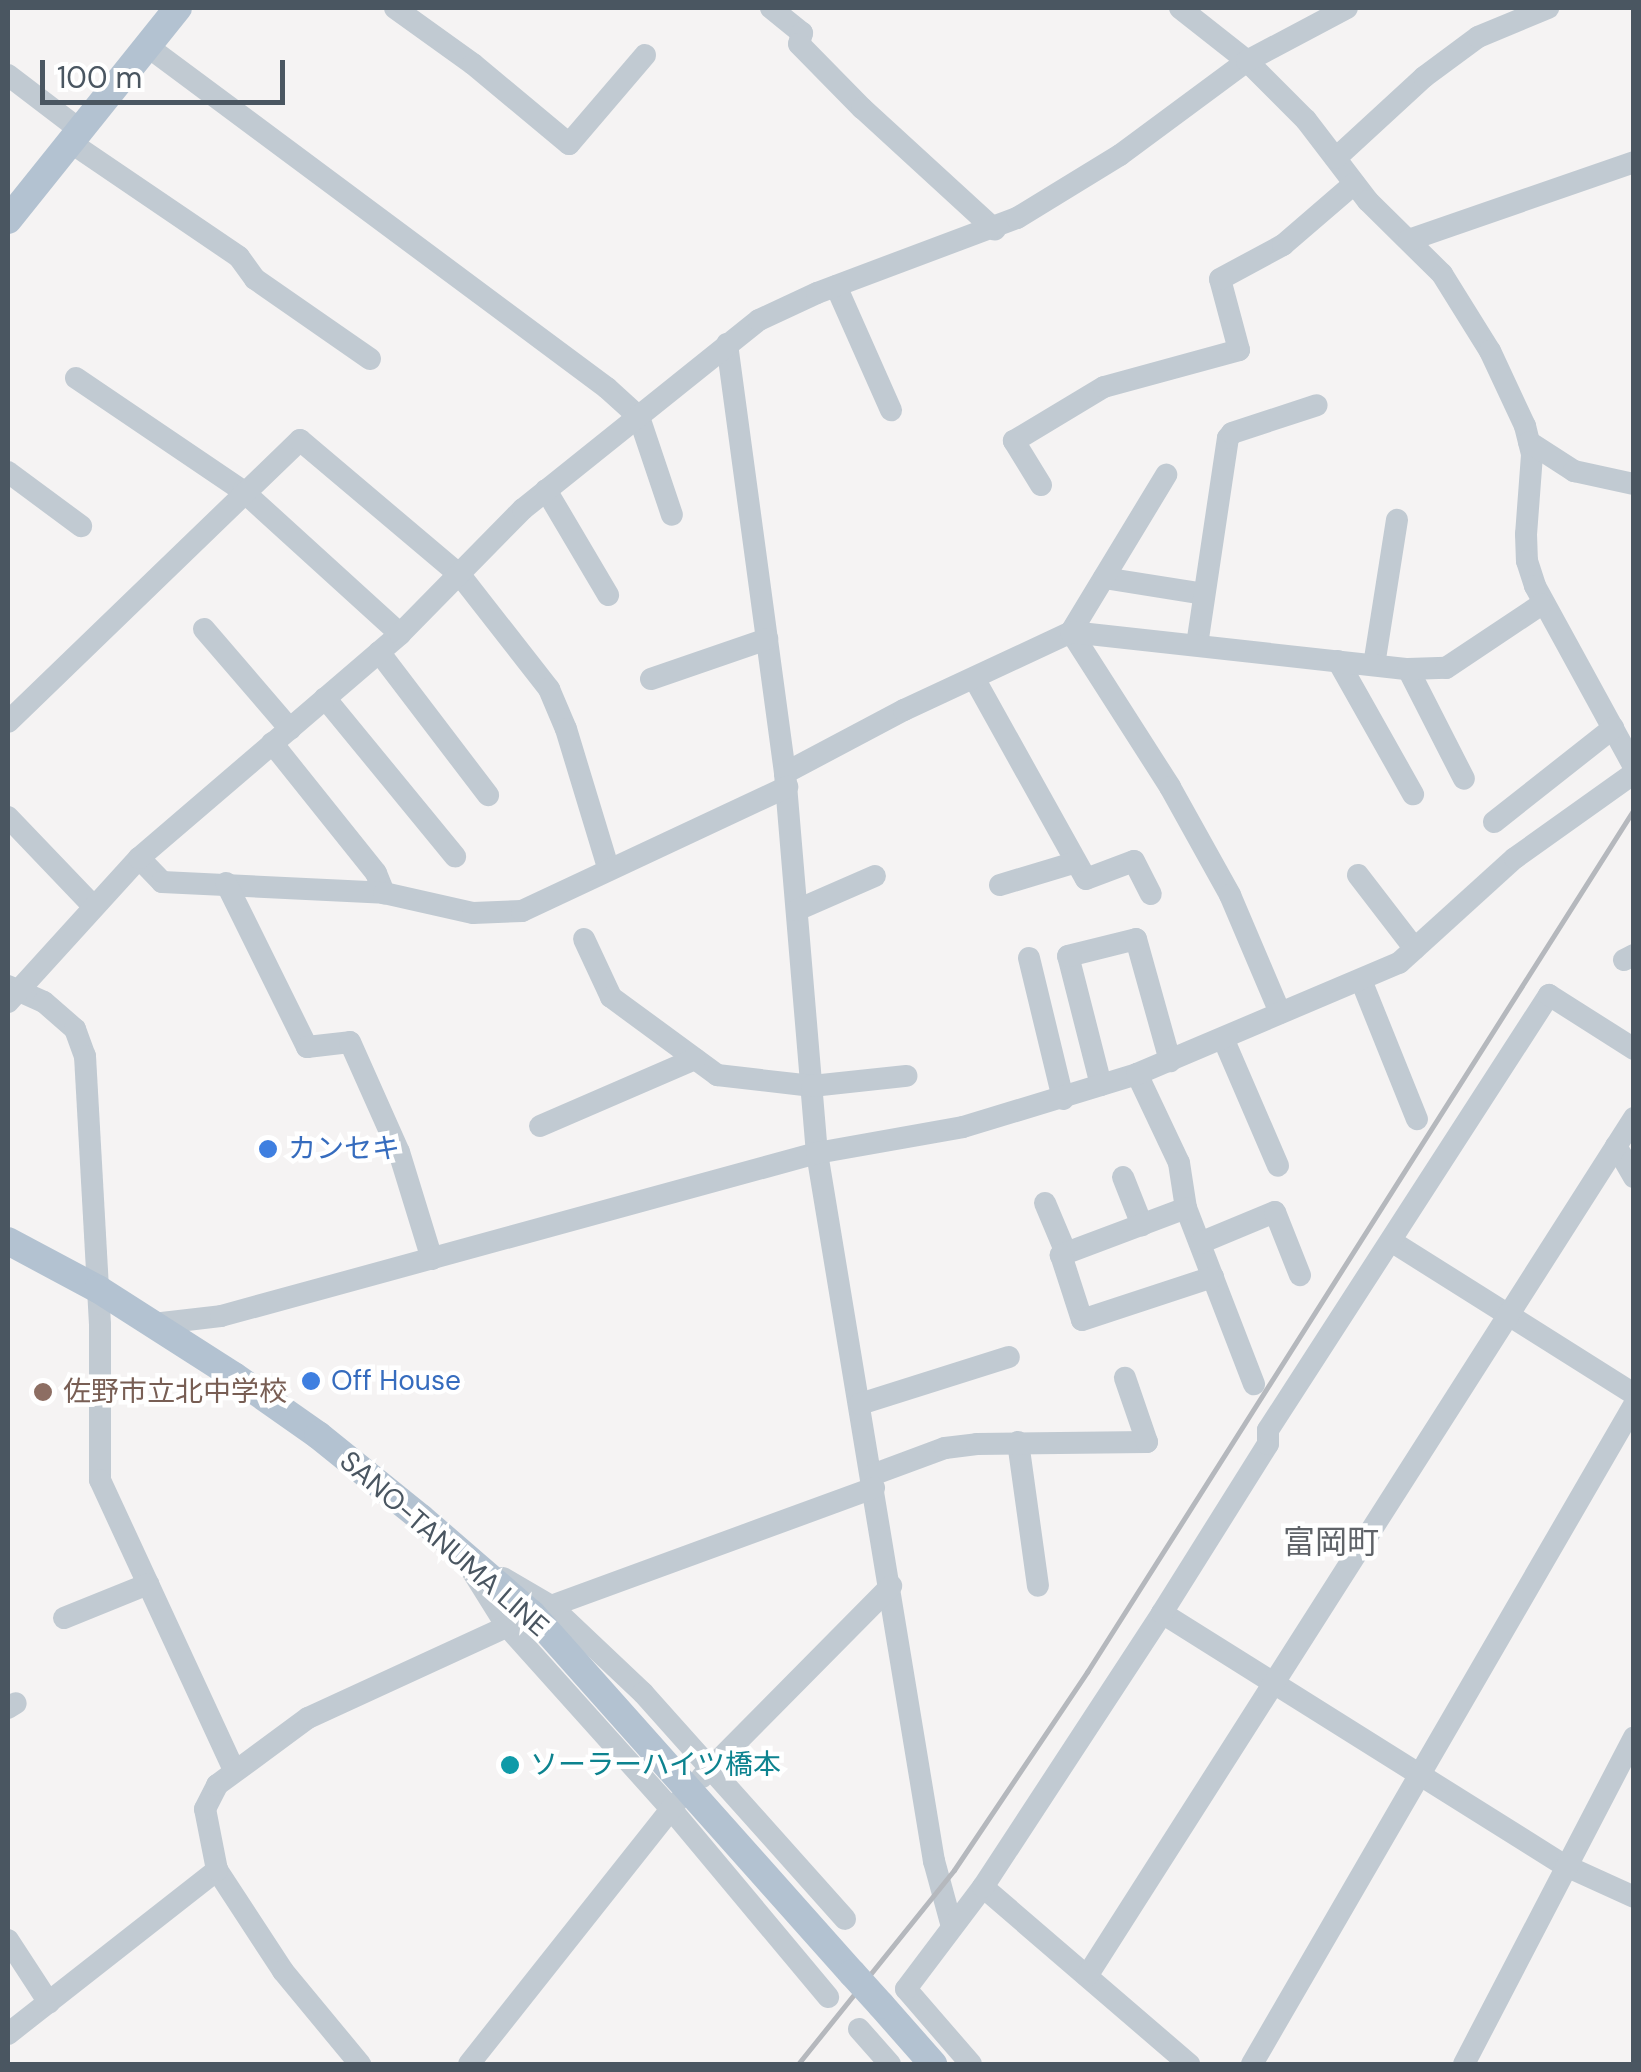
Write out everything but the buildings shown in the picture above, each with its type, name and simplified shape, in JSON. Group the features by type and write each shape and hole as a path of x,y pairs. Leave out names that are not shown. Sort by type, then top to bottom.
{"main road":[{"path":"8,220 178,8"},
{"name":"SANO-TANUMA LINE","path":"8,1241 98,1288 318,1435 461,1553 530,1615 933,2064"}],"street":[{"path":"395,8 569,144 645,55"},
{"path":"771,8 802,33 800,44 850,96 994,230"},
{"path":"234,1770 100,1480 96,1462 98,1288 85,1056 74,1029 44,1002 11,992 139,858 400,634 546,490 759,320 836,286 994,230 1120,155 1248,61 1347,8"},
{"path":"1336,158 1424,77 1478,37 1548,8"},
{"path":"153,1324 221,1316 817,1153 963,1126 1138,1074 1400,963 1516,858 1634,770 1542,604 1527,561 1529,442 1490,351 1442,274 1354,184 1306,120 1194,11"},
{"path":"147,46 545,340 639,418 672,515"},
{"path":"8,75 75,136 239,257 255,279 370,359"},
{"path":"1410,240 1634,162"},
{"path":"1041,485 1014,441 1104,387 1239,350 1220,279 1283,245 1354,184"},
{"path":"836,286 891,410"},
{"path":"727,344 786,780 817,1153 934,1861 952,1926"},
{"path":"76,378 243,491 400,634"},
{"path":"1196,646 1228,438 1232,433 1317,405"},
{"path":"8,722 300,440 460,575 548,689 566,729 608,867"},
{"path":"1529,442 1574,471 1634,484"},
{"path":"8,472 81,526"},
{"path":"1072,632 1166,475"},
{"path":"546,490 608,594"},
{"path":"1374,665 1397,520"},
{"path":"1104,578 1204,594"},
{"path":"139,858 162,882 384,893 472,913 522,911 786,780 974,678 1072,632 1374,665 1446,668 1542,604"},
{"path":"204,630 376,873 384,893"},
{"path":"1072,632 1170,788 1230,895 1280,1014"},
{"path":"651,678 768,639"},
{"path":"379,652 488,795"},
{"path":"1338,661 1413,794"},
{"path":"1408,668 1464,779"},
{"path":"974,678 1086,879 1134,860 1151,894"},
{"path":"325,698 455,856"},
{"path":"1494,822 1613,728"},
{"path":"8,816 92,905"},
{"path":"1000,886 1076,862"},
{"path":"1358,875 1415,949"},
{"path":"797,910 875,876"},
{"path":"226,884 307,1047 350,1042 399,1152 432,1259"},
{"path":"1101,1085 1068,956 1136,938 1170,1061"},
{"path":"584,939 611,997 717,1075 812,1086 906,1076"},
{"path":"1029,958 1063,1099"},
{"path":"1360,980 1416,1119"},
{"path":"970,2064 906,1989 983,1887 1162,1612 1268,1444 1268,1430 1549,995 1634,1049"},
{"path":"1224,1038 1278,1166"},
{"path":"540,1126 695,1059"},
{"path":"1138,1074 1179,1164 1186,1208 1254,1384"},
{"path":"1087,1976 1634,1118"},
{"path":"1616,1146 1634,1177"},
{"path":"1123,1177 1142,1225"},
{"path":"1045,1203 1066,1253"},
{"path":"1186,1208 1061,1255 1082,1320 1213,1277"},
{"path":"1200,1244 1275,1212 1300,1275"},
{"path":"1391,1241 1634,1394"},
{"path":"860,1404 1008,1357"},
{"path":"360,2064 283,1971 217,1870 206,1809 217,1785 308,1718 530,1615 873,1481 944,1448 1018,1442 1147,1442 1125,1378"},
{"path":"1252,2064 1634,1405"},
{"path":"1018,1442 1038,1586"},
{"path":"64,1618 148,1584"},
{"path":"706,1773 891,1586"},
{"path":"1162,1612 1566,1866 1634,1898"},
{"path":"530,1615 643,1693 706,1773 845,1919"},
{"path":"530,1615 674,1806 828,1996"},
{"path":"1464,2064 1634,1738"},
{"path":"468,2064 674,1806"},
{"path":"8,2034 217,1870"},
{"path":"983,1887 1190,2064"},
{"path":"8,1940 49,2003"},
{"path":"859,2029 890,2064"}],"railway":[{"path":"798,2064 954,1870 1087,1672 1634,809"}],"place":[{"name":"カンセキ","path":"268,1149"},
{"name":"Off House","path":"311,1381"},
{"name":"佐野市立北中学校","path":"43,1392"},
{"name":"ソーラーハイツ橋本","path":"510,1765"}],"district":[{"name":"富岡町","path":"1331,1542"}]}
